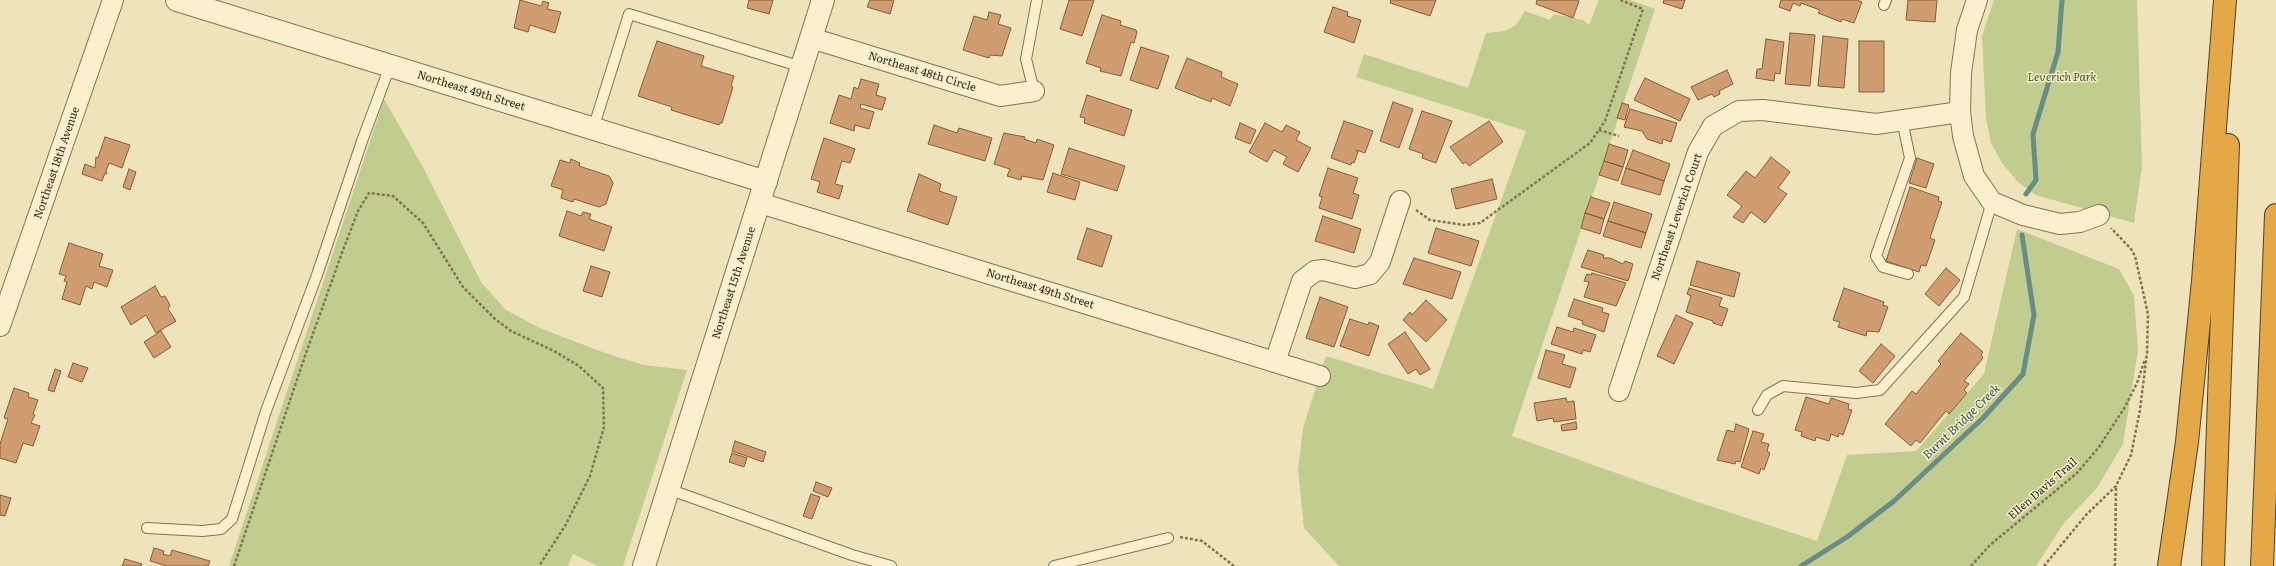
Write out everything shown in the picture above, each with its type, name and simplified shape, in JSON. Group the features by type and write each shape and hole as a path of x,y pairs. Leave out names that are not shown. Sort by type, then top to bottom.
{"highway":[{"path":"2169,566 2186,450 2203,281 2225,0"},
{"path":"2213,566 2233,0"},
{"path":"2262,566 2276,215"},
{"path":"2270,383 2276,453"}],"street":[{"name":"Northeast 18th Avenue","path":"0,326 113,0"},
{"name":"Northeast 49th Street","path":"177,0 766,182"},
{"name":"Northeast 15th Avenue","path":"644,566 823,0"},
{"path":"1977,0 1967,30 1961,73 1960,112 1963,136 1974,176 1992,202 2023,215 2060,224 2080,222 2099,215"},
{"name":"Northeast 48th Circle","path":"811,38 1000,96 1034,91"},
{"name":"Northeast Leverich Court","path":"1618,392 1698,152 1713,126 1739,111 1763,110 1876,124 1960,112"},
{"path":"1275,362 1302,281 1315,271 1323,270 1355,278 1370,274 1380,262 1400,201"},
{"name":"Northeast 49th Street","path":"760,203 1320,376"}],"lane":[{"path":"1034,91 1026,59 1037,0"},
{"path":"593,129 629,14 802,67"},
{"path":"147,528 202,531 221,529 232,519 266,412 317,275 362,141 390,66"},
{"path":"1902,120 1910,158 1876,256 1883,267 1908,274"},
{"path":"1758,410 1767,394 1783,386 1856,393 1880,390 1964,297 1992,202"},
{"path":"668,489 852,555 891,566"},
{"path":"1054,566 1168,538"}],"path":[{"path":"1400,201 1430,220 1464,225 1480,223 1590,143 1605,121 1643,9 1620,0"},
{"path":"1599,130 1619,136"},
{"path":"234,566 305,356 343,250 358,211 369,193 393,196 422,223 463,286 494,318 511,332 554,351 579,366 603,388 604,427 590,476 565,526 539,566"},
{"path":"2044,566 2086,515 2116,486 2131,455 2140,410 2147,353 2148,314 2135,256 2131,249 2099,215"},
{"name":"Ellen Davis Trail","path":"1971,566 1990,545 2077,473 2099,448 2125,407 2137,384 2147,353"},
{"path":"2115,566 2116,486"},
{"path":"1168,538 1184,537 1202,541 1234,566"}],"green space":[{"path":"1599,0 1630,0 1655,9 1512,436 1695,501 1817,541 1847,455 1916,451 1984,374 2017,229 2119,269 2134,296 2138,350 2123,444 2097,488 2064,523 2036,566 1339,566 1304,528 1298,470 1303,428 1326,356 1433,389 1526,131 1356,77 1364,54 1468,88 1486,33 1505,31 1516,25 1525,11 1550,20 1554,14 1583,20 1589,25"},
{"name":"Leverich Park","path":"1994,0 2137,0 2142,166 2134,223 2036,195 2018,182 2002,163 1991,143 1986,119 1982,36"},
{"path":"384,99 423,167 481,282 506,310 542,329 608,354 644,365 687,370 623,566 598,566 573,554 568,566 229,566"}],"building":[{"path":"520,0 541,6 543,1 549,3 547,9 561,12 555,33 530,25 528,32 514,28"},
{"path":"749,0 773,0 769,14 747,8"},
{"path":"870,0 894,0 890,14 867,7"},
{"path":"1069,0 1094,0 1082,36 1060,29"},
{"path":"1391,0 1436,0 1430,16 1390,3"},
{"path":"1537,0 1579,1 1573,18 1536,4"},
{"path":"1664,0 1685,0 1682,9 1663,3"},
{"path":"1781,0 1857,0 1862,2 1854,23 1842,19 1841,22 1818,13 1820,10 1801,3 1800,6 1793,3 1790,11 1779,7"},
{"path":"1908,0 1937,0 1935,22 1906,20"},
{"path":"1333,7 1348,12 1347,16 1361,20 1354,43 1324,32"},
{"path":"989,12 1001,15 998,24 1011,28 1002,56 990,55 989,58 963,50 974,16 987,20"},
{"path":"1102,15 1121,21 1120,25 1136,30 1137,32 1134,43 1131,42 1121,76 1100,71 1101,68 1086,63"},
{"path":"1790,33 1815,35 1810,86 1785,84"},
{"path":"1823,36 1848,39 1844,88 1818,86"},
{"path":"1766,39 1784,42 1780,74 1775,73 1774,81 1756,78 1757,69 1762,69"},
{"path":"657,41 704,56 701,66 734,76 731,86 733,87 722,123 719,125 671,110 672,107 638,96"},
{"path":"1859,41 1884,41 1884,92 1859,92"},
{"path":"1141,47 1169,56 1158,89 1130,80"},
{"path":"1187,58 1222,72 1221,77 1238,84 1230,106 1212,98 1211,102 1175,88"},
{"path":"1727,70 1733,84 1719,91 1720,94 1714,97 1712,94 1698,100 1691,87"},
{"path":"1645,78 1690,99 1680,121 1634,100"},
{"path":"861,79 879,84 876,95 886,98 882,110 861,104 860,108 874,112 869,129 855,125 854,131 830,123 839,95 851,99 854,87 858,89"},
{"path":"1087,95 1132,110 1124,136 1084,123 1085,118 1080,117"},
{"path":"1393,102 1413,109 1399,148 1380,141"},
{"path":"1622,103 1629,105 1625,120 1617,118"},
{"path":"1630,109 1677,123 1671,142 1663,139 1662,144 1647,139 1642,131 1624,127"},
{"path":"1422,111 1452,121 1436,163 1422,158 1423,154 1409,149"},
{"path":"1344,121 1373,131 1365,153 1356,150 1358,152 1354,163 1352,162 1351,165 1331,158"},
{"path":"1489,121 1503,142 1469,166 1466,162 1463,164 1450,147"},
{"path":"1240,123 1256,130 1250,144 1235,138"},
{"path":"1265,123 1282,132 1286,125 1300,132 1296,140 1311,148 1298,172 1283,164 1287,157 1274,150 1267,162 1249,152"},
{"path":"934,125 957,133 959,128 992,138 985,161 928,144"},
{"path":"1004,133 1025,137 1024,139 1036,143 1037,139 1054,145 1043,180 1022,176 1021,180 1007,176 1010,169 994,164"},
{"path":"105,137 130,145 122,168 109,163 106,171 107,174 105,173 102,181 82,174 85,164 95,168 96,157 98,158"},
{"path":"824,138 855,149 850,163 842,161 835,184 843,186 839,199 817,192 820,182 811,179"},
{"path":"1609,144 1628,150 1623,167 1604,161"},
{"path":"1069,148 1125,166 1117,191 1061,174"},
{"path":"1633,150 1670,164 1664,181 1626,168"},
{"path":"1771,157 1790,172 1778,188 1787,194 1765,223 1751,212 1743,223 1733,217 1742,206 1727,195 1746,171 1755,178"},
{"path":"1917,158 1934,164 1926,188 1909,183"},
{"path":"571,159 580,163 579,166 609,176 613,183 606,204 599,207 574,199 573,202 561,198 563,190 551,186 560,160 570,163"},
{"path":"1604,161 1623,167 1618,181 1599,175"},
{"path":"1328,168 1358,178 1353,193 1359,195 1352,219 1319,208 1322,197 1319,196"},
{"path":"1626,168 1664,181 1660,195 1621,184"},
{"path":"129,169 136,172 130,190 123,187"},
{"path":"1053,173 1080,182 1075,200 1047,192"},
{"path":"919,174 941,184 939,191 957,197 948,225 907,211"},
{"path":"1492,179 1497,199 1456,209 1451,189"},
{"path":"1910,187 1939,197 1938,201 1942,202 1930,238 1935,240 1926,266 1921,265 1919,272 1886,261"},
{"path":"1591,197 1610,203 1604,219 1585,213"},
{"path":"1614,202 1652,214 1646,233 1608,221"},
{"path":"567,211 581,216 583,212 591,214 589,219 612,227 604,251 559,236"},
{"path":"1585,213 1604,219 1600,234 1581,228"},
{"path":"1323,216 1361,229 1354,253 1315,241"},
{"path":"1608,221 1646,233 1641,248 1603,236"},
{"path":"1087,228 1112,236 1102,267 1077,259"},
{"path":"1436,228 1479,241 1471,266 1428,253"},
{"path":"69,243 103,254 99,266 113,270 107,287 94,282 92,289 86,286 80,305 62,299 67,282 64,281 66,276 59,274"},
{"path":"1588,250 1604,255 1603,258 1610,258 1623,264 1625,261 1633,264 1628,281 1581,267"},
{"path":"1414,258 1461,272 1452,299 1403,284"},
{"path":"1697,261 1740,273 1734,297 1690,285"},
{"path":"591,266 610,272 602,297 583,291"},
{"path":"1946,268 1960,280 1939,306 1925,294"},
{"path":"1592,273 1626,283 1616,306 1584,297 1589,282 1584,281 1587,274 1591,275"},
{"path":"155,286 161,297 165,296 170,305 168,309 176,321 156,333 146,315 131,325 121,307"},
{"path":"1689,288 1722,298 1719,306 1728,309 1722,326 1713,323 1713,321 1686,312 1691,296 1687,294"},
{"path":"1844,288 1884,302 1883,305 1888,307 1879,332 1867,331 1866,336 1838,327 1840,322 1833,320"},
{"path":"1320,297 1348,307 1334,347 1306,338"},
{"path":"1574,299 1603,308 1602,312 1609,314 1604,332 1582,324 1583,321 1568,316"},
{"path":"1426,300 1447,320 1426,342 1403,320 1410,312 1412,315"},
{"path":"1676,315 1693,323 1674,364 1657,356"},
{"path":"1350,319 1368,325 1369,322 1379,326 1369,356 1340,346"},
{"path":"1557,327 1573,332 1574,328 1596,335 1590,352 1583,350 1582,354 1551,344"},
{"path":"161,331 171,347 154,358 144,342"},
{"path":"1405,332 1430,369 1420,375 1416,369 1408,374 1388,344"},
{"path":"1961,333 1983,352 1981,355 1983,358 1964,381 1969,384 1964,390 1967,393 1949,414 1946,411 1920,443 1916,440 1911,446 1885,424 1912,391 1916,394 1941,364 1938,361"},
{"path":"1881,344 1895,356 1873,383 1859,371"},
{"path":"1546,350 1565,355 1562,364 1576,368 1570,388 1538,378"},
{"path":"73,363 88,368 82,382 68,377"},
{"path":"55,369 61,371 54,392 48,390"},
{"path":"14,388 29,393 28,397 38,400 33,414 35,415 31,423 40,426 33,446 23,443 16,463 0,458 0,444 8,419 4,418"},
{"path":"1806,397 1829,404 1831,398 1849,404 1848,409 1852,410 1843,435 1839,433 1838,437 1831,434 1829,441 1816,437 1815,441 1801,436 1802,432 1795,430"},
{"path":"1566,398 1567,402 1574,401 1576,419 1554,422 1553,418 1537,421 1534,403"},
{"path":"1576,422 1577,429 1562,431 1561,425"},
{"path":"1736,424 1749,429 1740,462 1736,461 1735,464 1717,460 1727,430 1734,432"},
{"path":"1753,431 1764,434 1761,442 1769,444 1767,451 1770,453 1764,470 1761,468 1759,474 1741,467"},
{"path":"735,441 766,452 763,462 732,451"},
{"path":"732,453 747,458 744,467 729,462"},
{"path":"816,482 832,488 828,497 813,491"},
{"path":"811,494 820,497 812,519 803,516"},
{"path":"0,495 11,498 5,516 0,515"},
{"path":"154,548 164,551 163,554 170,556 172,550 210,561 208,566 167,566 150,561"},
{"path":"125,559 142,564 141,566 122,566"}],"waterway":[{"name":"Burnt Bridge Creek","path":"2026,194 2036,180 2033,134 2058,52 2062,0"},
{"name":"Burnt Bridge Creek","path":"1801,566 1847,537 1894,501 1983,418 2023,374 2034,315 2022,235"}]}
